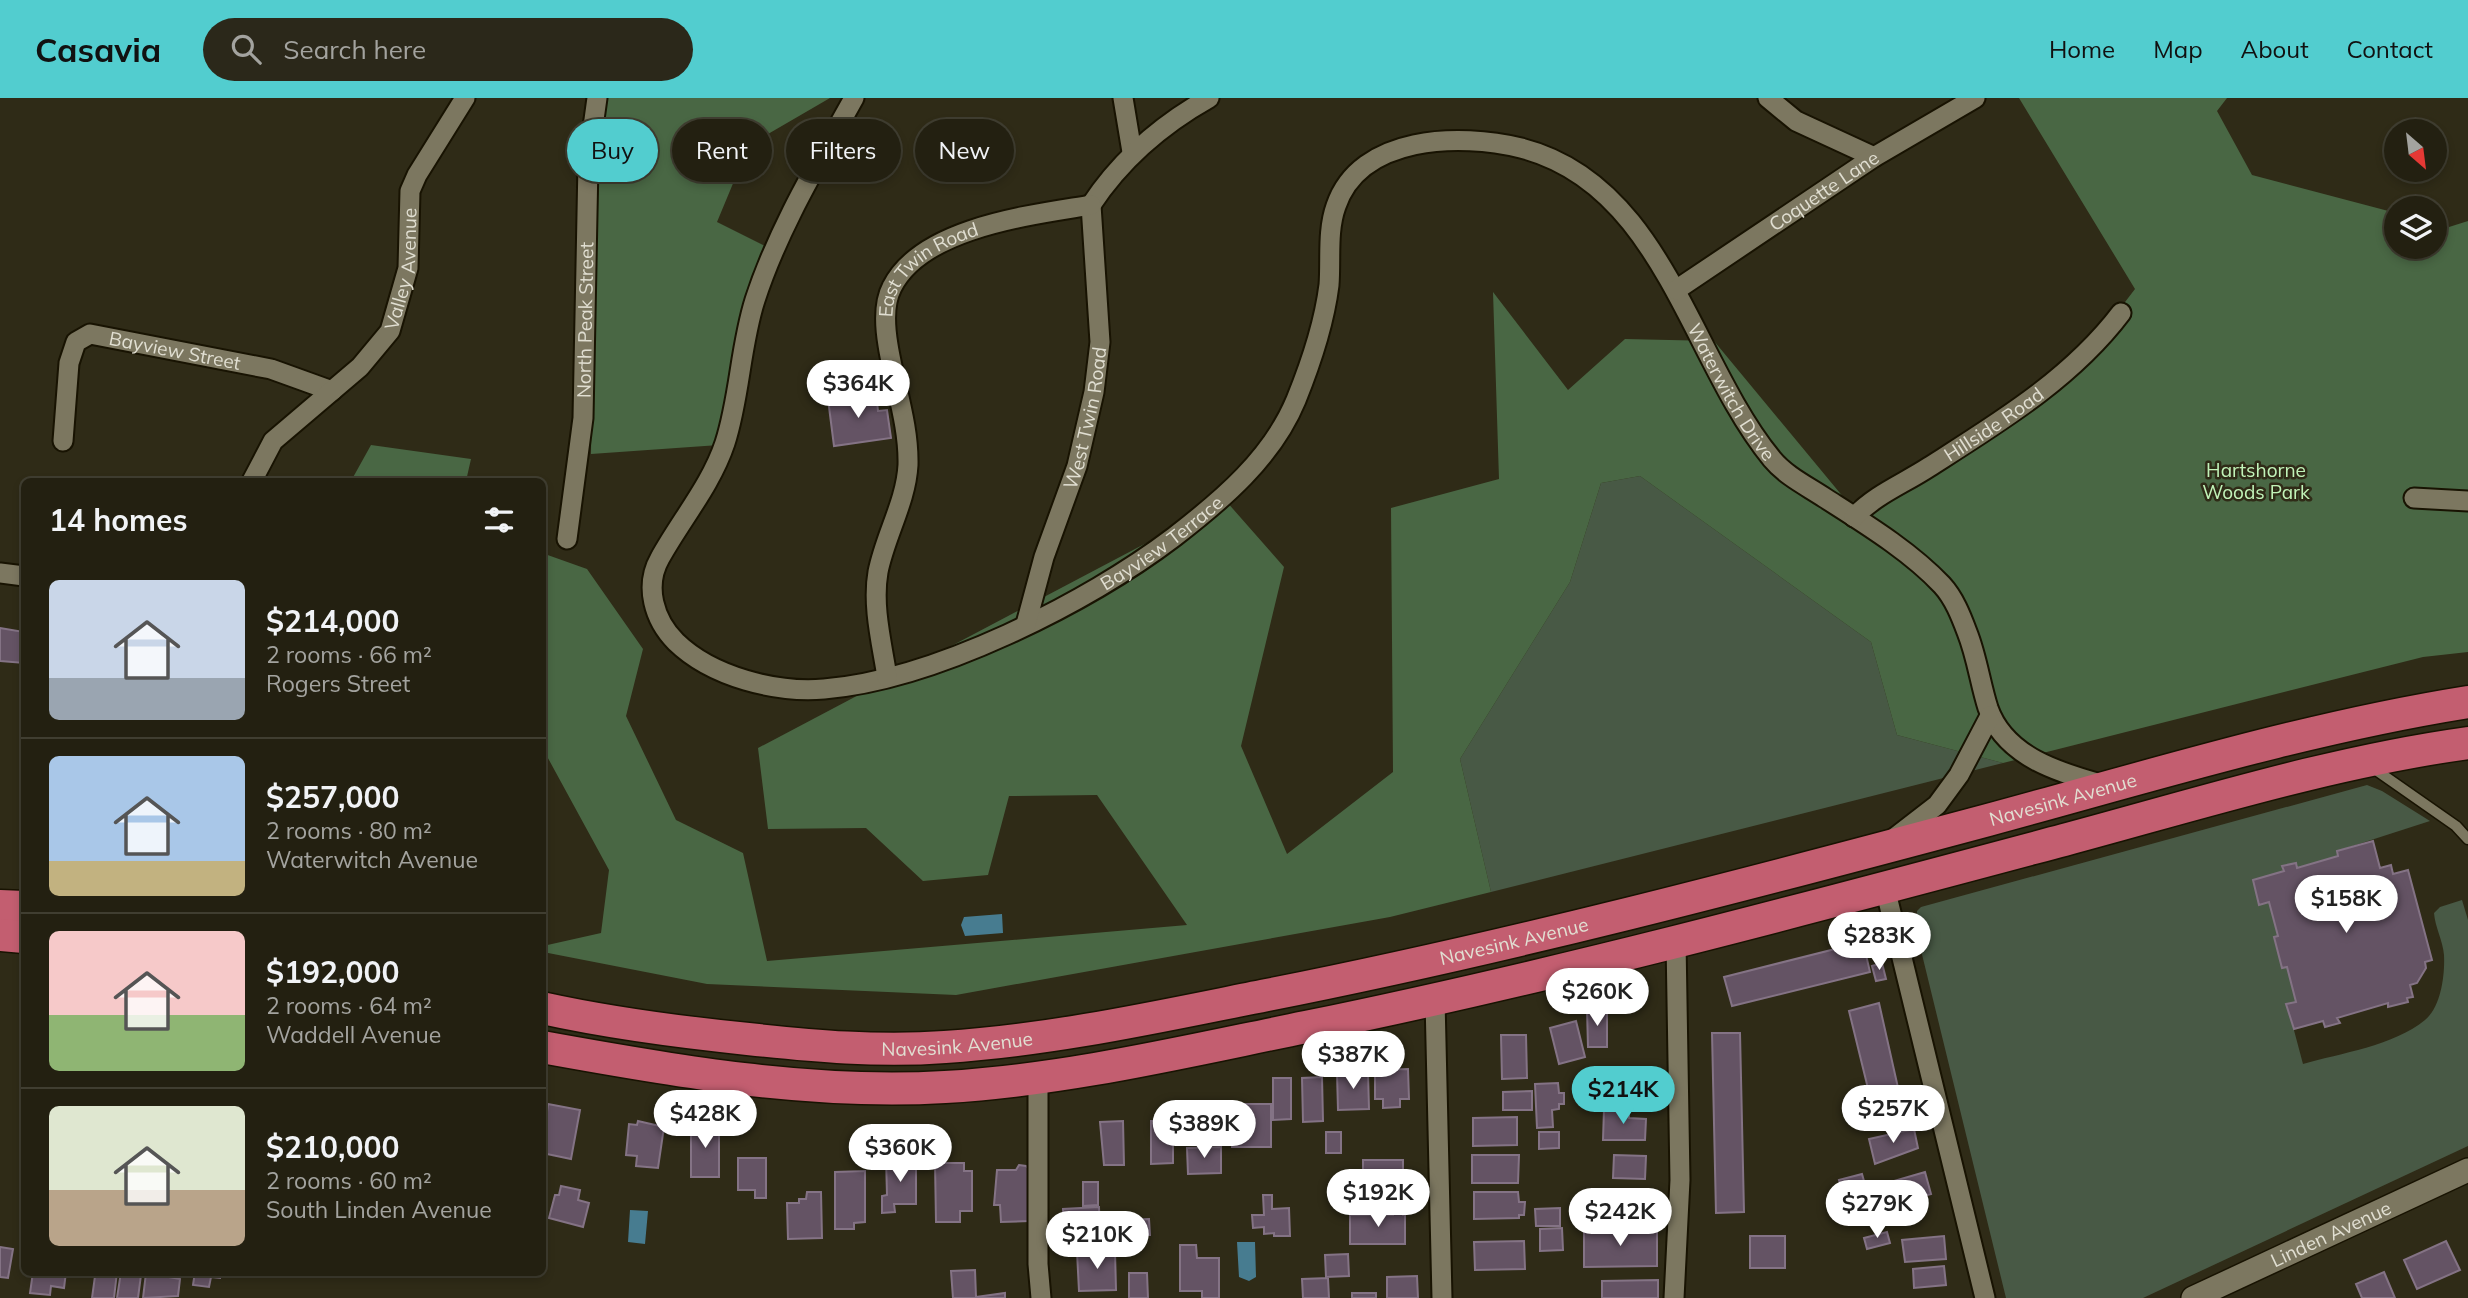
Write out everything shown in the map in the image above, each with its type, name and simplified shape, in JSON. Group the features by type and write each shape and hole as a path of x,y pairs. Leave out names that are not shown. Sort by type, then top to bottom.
{"highway":[{"name":"Navesink Avenue","path":"546,1009 691,1033 823,1047 944,1048 1025,1040 1385,971 1881,849 2343,725 2468,702"},
{"name":"Navesink Avenue","path":"546,1048 752,1080 863,1088 942,1087 1038,1077 1139,1060 1435,1000 1885,888 2363,761 2468,743"},
{"path":"0,906 21,907"},
{"path":"0,935 21,937"}],"street":[{"name":"Valley Avenue","path":"254,478 273,441 360,367 390,331 408,268 410,191 417,174 465,98"},
{"name":"North Peak Street","path":"567,539 586,380 588,163 597,98"},
{"name":"Bayview Terrace","path":"854,98 810,178 755,299 723,450 690,514 652,574 657,613 667,633 689,653 741,678 795,690 828,689 887,677 981,647 1088,593 1164,544 1223,497 1258,461 1293,406 1315,347 1328,294 1331,226 1337,201 1353,175 1369,162 1426,143"},
{"path":"1123,98 1132,152"},
{"path":"1091,205 1132,152 1185,112 1209,98"},
{"path":"1768,98 1796,121 1874,157"},
{"name":"Coquette Lane","path":"1676,290 1874,157 1975,98"},
{"name":"Waterwitch Drive","path":"1426,143 1476,142 1523,149 1580,173 1615,203 1676,290 1739,412 1767,453 1781,469 1854,517 1942,585 1951,598 1972,646 1990,716"},
{"name":"West Twin Road","path":"1026,624 1044,557 1077,466 1094,393 1100,342 1091,205"},
{"name":"East Twin Road","path":"887,677 876,596 878,571 901,499 908,465 904,419 885,321 890,289 900,273 915,260 974,228 1091,205"},
{"name":"Hillside Road","path":"1854,517 1872,498 1924,471 2046,388 2104,335 2121,313"},
{"name":"Bayview Street","path":"63,441 69,363 76,342 90,334 271,369 332,391"},
{"path":"2414,498 2468,501"},
{"path":"0,573 21,576"},
{"path":"1881,849 1937,805 1959,775 1990,716 2020,753 2071,776 2110,787"},
{"path":"1885,888 1986,1298"},
{"path":"1674,1298 1680,1180 1676,941"},
{"path":"1435,1000 1442,1298"},
{"path":"1038,1077 1038,1264 1041,1298"},
{"name":"Linden Avenue","path":"2193,1298 2468,1170"}],"lane":[{"path":"2363,761 2468,839"}],"green space":[{"path":"594,98 830,98 794,119 786,119 786,124 772,132 772,119 672,119 672,182 734,182 717,222 773,250 719,445 591,454 593,182 658,182 658,119 594,119"},
{"name":"Hartshorne Woods Park","path":"2019,98 2227,98 2217,111 2252,175 2384,210 2384,259 2447,259 2447,226 2468,221 2468,652 2423,657 2003,763 1897,735 1871,642 1640,476 1601,483 1570,582 1460,759 1491,892 1390,917 956,995 707,984 546,953 546,945 601,933 609,870 546,754 546,554 587,569 643,649 626,716 676,820 743,853 767,961 1187,925 1097,795 1009,796 988,875 923,881 866,828 768,829 758,748 1226,501 1284,567 1241,746 1287,854 1393,772 1391,508 1499,479 1493,292 1568,390 1625,339 1714,341 1849,504 2060,387 2135,289"},
{"path":"371,445 471,459 467,478 353,478"},
{"path":"1640,476 1871,642 1897,735 2003,763 1491,892 1460,759 1570,582 1601,483"},
{"path":"2367,785 2382,791 2430,821 2337,851 2338,856 2297,868 2295,863 2282,866 2284,871 2253,880 2259,905 2269,902 2278,936 2274,938 2282,968 2287,967 2296,1002 2287,1004 2303,1064 2382,1042 2425,1020 2435,1007 2444,972 2444,955 2434,913 2440,907 2462,900 2468,920 2468,1146 2143,1298 2006,1298 1917,934 1917,911 1921,907"}],"water":[{"path":"1002,914 1003,933 965,936 961,925 964,917"},
{"path":"630,1210 648,1211 645,1244 628,1242"},
{"path":"1237,1242 1255,1242 1256,1277 1249,1281 1239,1277"}],"building":[{"path":"876,392 878,411 887,410 891,438 834,446 828,399"},
{"path":"0,628 21,632 21,663 0,661"},
{"path":"2373,841 2380,868 2391,865 2393,874 2408,870 2432,960 2425,962 2426,968 2417,983 2410,985 2413,997 2407,998 2408,1002 2388,1007 2388,1003 2337,1018 2340,1023 2325,1027 2323,1021 2294,1029 2286,1004 2296,1002 2287,967 2282,968 2274,937 2278,936 2269,902 2259,905 2253,880 2284,871 2282,866 2296,863 2297,868 2338,856 2337,851"},
{"path":"1863,942 1870,972 1732,1006 1724,977"},
{"path":"1882,963 1886,979 1876,981 1872,966"},
{"path":"1879,1003 1903,1110 1875,1117 1849,1011"},
{"path":"1587,1009 1607,1009 1607,1047 1588,1047"},
{"path":"1576,1021 1585,1057 1559,1064 1550,1028"},
{"path":"1712,1033 1740,1033 1744,1212 1716,1213"},
{"path":"1501,1035 1526,1035 1527,1078 1502,1079"},
{"path":"1408,1069 1409,1099 1400,1099 1400,1107 1383,1108 1383,1099 1375,1099 1375,1070"},
{"path":"1368,1072 1369,1109 1338,1110 1337,1073"},
{"path":"1322,1077 1323,1121 1303,1122 1302,1078"},
{"path":"1273,1078 1291,1078 1291,1119 1273,1120"},
{"path":"1558,1083 1559,1093 1564,1093 1564,1104 1559,1104 1559,1109 1552,1110 1553,1127 1537,1128 1535,1084"},
{"path":"1532,1091 1532,1110 1503,1110 1503,1092"},
{"path":"548,1104 580,1110 571,1159 546,1154"},
{"path":"1231,1104 1271,1104 1271,1147 1232,1147"},
{"path":"1604,1109 1629,1110 1629,1118 1646,1119 1645,1140 1603,1140"},
{"path":"1517,1117 1517,1145 1473,1146 1473,1118"},
{"path":"638,1121 664,1127 658,1168 636,1166 637,1156 626,1155 629,1124 637,1125"},
{"path":"1123,1121 1124,1165 1104,1165 1100,1122"},
{"path":"1151,1121 1173,1121 1173,1163 1151,1164"},
{"path":"691,1123 719,1123 719,1177 691,1177"},
{"path":"1914,1129 1918,1148 1875,1164 1869,1139"},
{"path":"1326,1132 1341,1132 1341,1153 1326,1153"},
{"path":"1539,1132 1559,1132 1559,1148 1539,1149"},
{"path":"1221,1147 1221,1173 1188,1174 1187,1148"},
{"path":"1472,1155 1519,1155 1518,1183 1472,1183"},
{"path":"1614,1155 1646,1156 1645,1179 1613,1178"},
{"path":"912,1157 913,1168 916,1168 916,1204 894,1204 895,1212 882,1213 882,1196 887,1195 886,1158"},
{"path":"738,1158 766,1158 766,1198 755,1198 755,1190 738,1190"},
{"path":"1363,1160 1403,1160 1403,1193 1363,1193"},
{"path":"935,1163 964,1163 964,1171 972,1171 972,1211 960,1211 960,1222 936,1222"},
{"path":"1019,1165 1026,1166 1031,1171 1029,1221 1001,1222 1000,1205 994,1205 997,1170 1016,1170"},
{"path":"865,1171 865,1222 854,1223 854,1229 835,1229 835,1172"},
{"path":"1925,1172 1931,1194 1882,1207 1877,1186"},
{"path":"1862,1174 1866,1188 1843,1194 1839,1180"},
{"path":"1083,1182 1098,1182 1098,1205 1083,1206"},
{"path":"561,1186 580,1190 578,1200 589,1203 583,1227 549,1218 555,1195 559,1195"},
{"path":"807,1192 821,1192 822,1238 788,1239 787,1203 799,1203 799,1199 806,1199"},
{"path":"1474,1192 1518,1192 1519,1202 1525,1202 1524,1215 1519,1215 1519,1218 1474,1219"},
{"path":"1263,1195 1272,1195 1272,1209 1289,1208 1290,1236 1264,1234 1264,1227 1253,1228 1252,1215 1264,1215"},
{"path":"1099,1207 1100,1236 1064,1238 1063,1209"},
{"path":"1393,1207 1403,1207 1405,1244 1350,1244 1350,1215 1393,1215"},
{"path":"1560,1208 1560,1226 1536,1226 1535,1209"},
{"path":"1149,1219 1150,1235 1126,1235 1126,1220"},
{"path":"1562,1228 1563,1250 1540,1251 1540,1229"},
{"path":"1584,1229 1657,1229 1657,1266 1584,1267"},
{"path":"1887,1232 1890,1243 1867,1249 1864,1238"},
{"path":"1750,1236 1785,1236 1785,1268 1750,1268"},
{"path":"1944,1236 1946,1259 1905,1262 1902,1240"},
{"path":"1524,1241 1525,1269 1475,1270 1474,1242"},
{"path":"2446,1241 2460,1270 2417,1289 2404,1260"},
{"path":"1180,1245 1196,1245 1197,1258 1219,1258 1219,1298 1202,1298 1202,1291 1180,1291"},
{"path":"0,1247 13,1249 8,1278 0,1277"},
{"path":"1115,1251 1116,1290 1079,1291 1077,1252"},
{"path":"1348,1254 1349,1276 1326,1277 1325,1255"},
{"path":"1944,1266 1946,1285 1914,1288 1913,1269"},
{"path":"975,1270 976,1297 1005,1293 1005,1298 953,1298 951,1271"},
{"path":"2384,1272 2395,1298 2362,1298 2356,1284"},
{"path":"1129,1273 1147,1273 1148,1298 1129,1298"},
{"path":"32,1276 66,1276 64,1288 51,1286 50,1295 30,1293"},
{"path":"95,1276 117,1276 114,1298 92,1298"},
{"path":"120,1276 141,1276 138,1298 117,1298"},
{"path":"146,1276 180,1279 178,1296 143,1298"},
{"path":"194,1276 220,1276 211,1277 209,1287 193,1285"},
{"path":"1417,1276 1418,1298 1387,1298 1387,1277"},
{"path":"1328,1278 1329,1298 1303,1298 1302,1279"},
{"path":"1658,1280 1658,1298 1602,1298 1602,1281"},
{"path":"1352,1293 1376,1293 1376,1298 1352,1298"}]}
